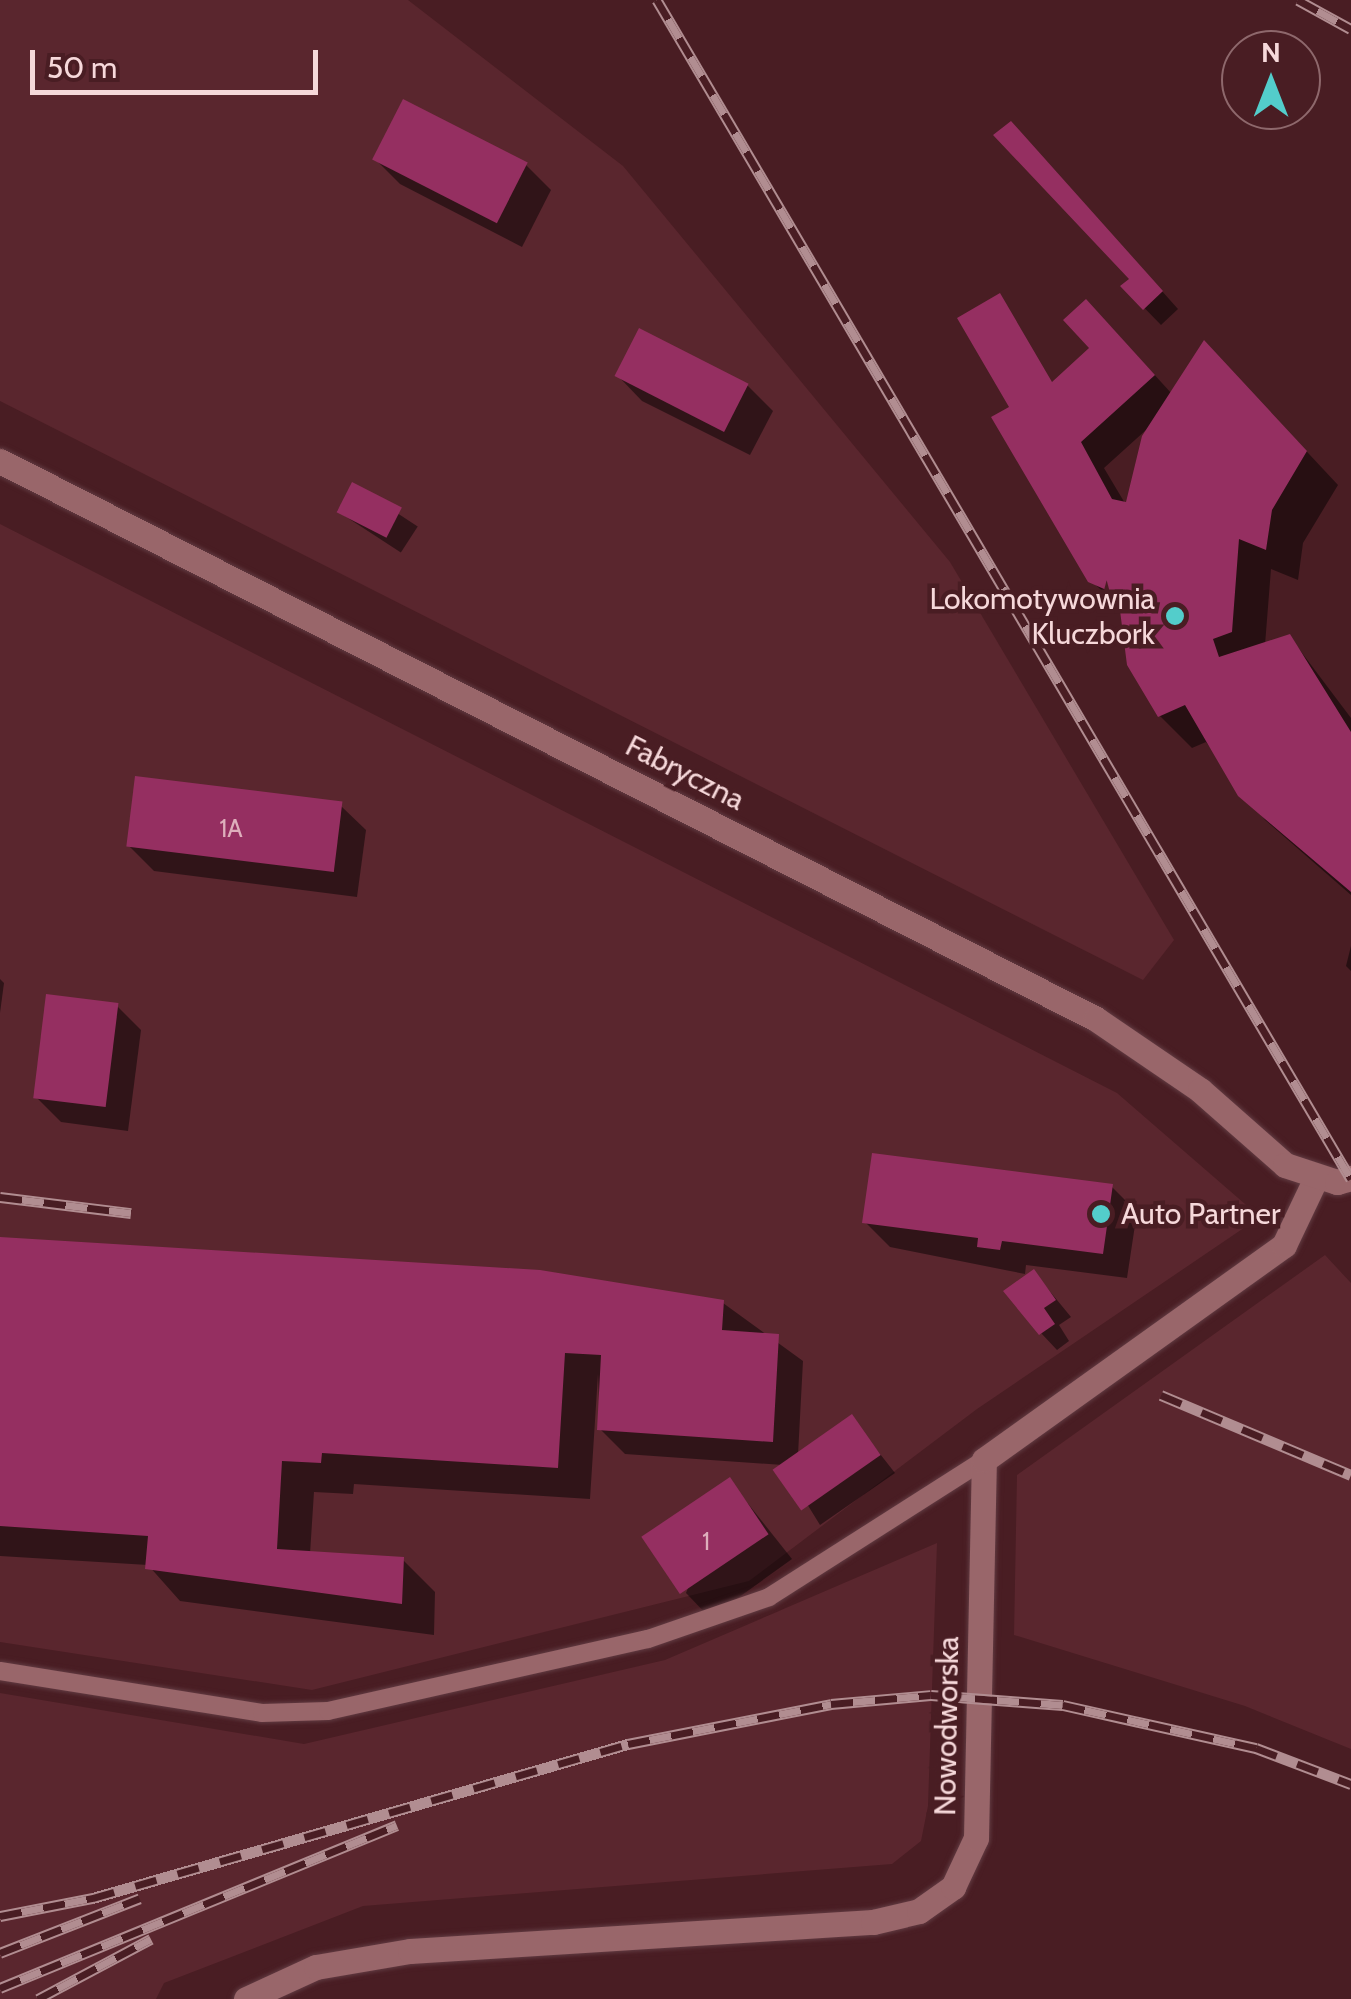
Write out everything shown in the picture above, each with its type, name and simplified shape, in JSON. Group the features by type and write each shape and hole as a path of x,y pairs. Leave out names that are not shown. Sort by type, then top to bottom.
{"street":[{"name":"Fabryczna","path":"0,461 1096,1019 1200,1090 1256,1146 1316,1178"},
{"path":"984,1460 1284,1245 1316,1178 1351,1178"},
{"name":"Nowodworska","path":"246,1999 316,1967 410,1951 873,1922 919,1911 953,1886 976,1838 984,1460"}],"lane":[{"path":"0,1672 262,1713 328,1711 648,1639 769,1597 984,1460"}],"shaded area":[{"path":"0,0 408,0 623,166 950,562 1174,940 1143,980 0,401"},
{"path":"0,524 1117,1093 1260,1217 977,1409 749,1581 312,1690 0,1642"},
{"path":"1325,1255 1351,1283 1351,1749 1245,1706 1014,1635 1017,1475"},
{"path":"937,1543 928,1806 921,1841 892,1864 363,1906 164,1983 156,1999 0,1999 0,1693 304,1744 665,1660"}],"building":[{"path":"403,99 528,163 497,223 372,160"},
{"path":"1011,121 1163,291 1143,310 1120,286 1129,279 993,135"},
{"name":"Lokomotywownia Kluczbork","path":"1000,293 1052,382 1089,348 1063,320 1086,299 1155,375 1081,442 1112,499 1126,502 1142,436 1204,340 1307,451 1272,510 1266,550 1239,539 1232,632 1213,639 1219,657 1290,634 1351,732 1351,892 1238,796 1185,705 1158,717 1127,665 1118,595 1088,582 991,417 1009,407 957,318"},
{"path":"639,328 749,384 724,432 614,376"},
{"path":"352,482 402,507 386,538 337,512"},
{"path":"135,776 342,801 334,872 126,846"},
{"path":"46,994 118,1003 106,1107 33,1098"},
{"path":"872,1153 1113,1184 1103,1254 1002,1241 1000,1250 977,1247 978,1238 862,1223"},
{"path":"0,1237 540,1270 724,1300 722,1330 779,1334 773,1442 597,1430 601,1355 565,1353 558,1468 322,1453 321,1463 282,1461 277,1549 404,1557 402,1604 145,1569 148,1536 0,1526"},
{"path":"1034,1269 1056,1300 1044,1308 1055,1324 1039,1335 1003,1291"},
{"path":"852,1414 881,1455 801,1511 773,1470"},
{"path":"730,1477 769,1534 680,1594 641,1537"}],"railway":[{"path":"657,0 1351,1179"},
{"path":"1298,0 1351,29"},
{"path":"0,1197 131,1213"},
{"path":"1161,1395 1351,1475"},
{"path":"0,1916 93,1898 628,1744 831,1704 931,1695 1063,1705 1256,1748 1351,1784"},
{"path":"0,1988 397,1825"},
{"path":"0,1953 140,1898"},
{"path":"38,1999 151,1939"}],"place":[{"name":"Lokomotywownia Kluczbork","path":"1175,616"},
{"name":"Auto Partner","path":"1101,1214"}]}
